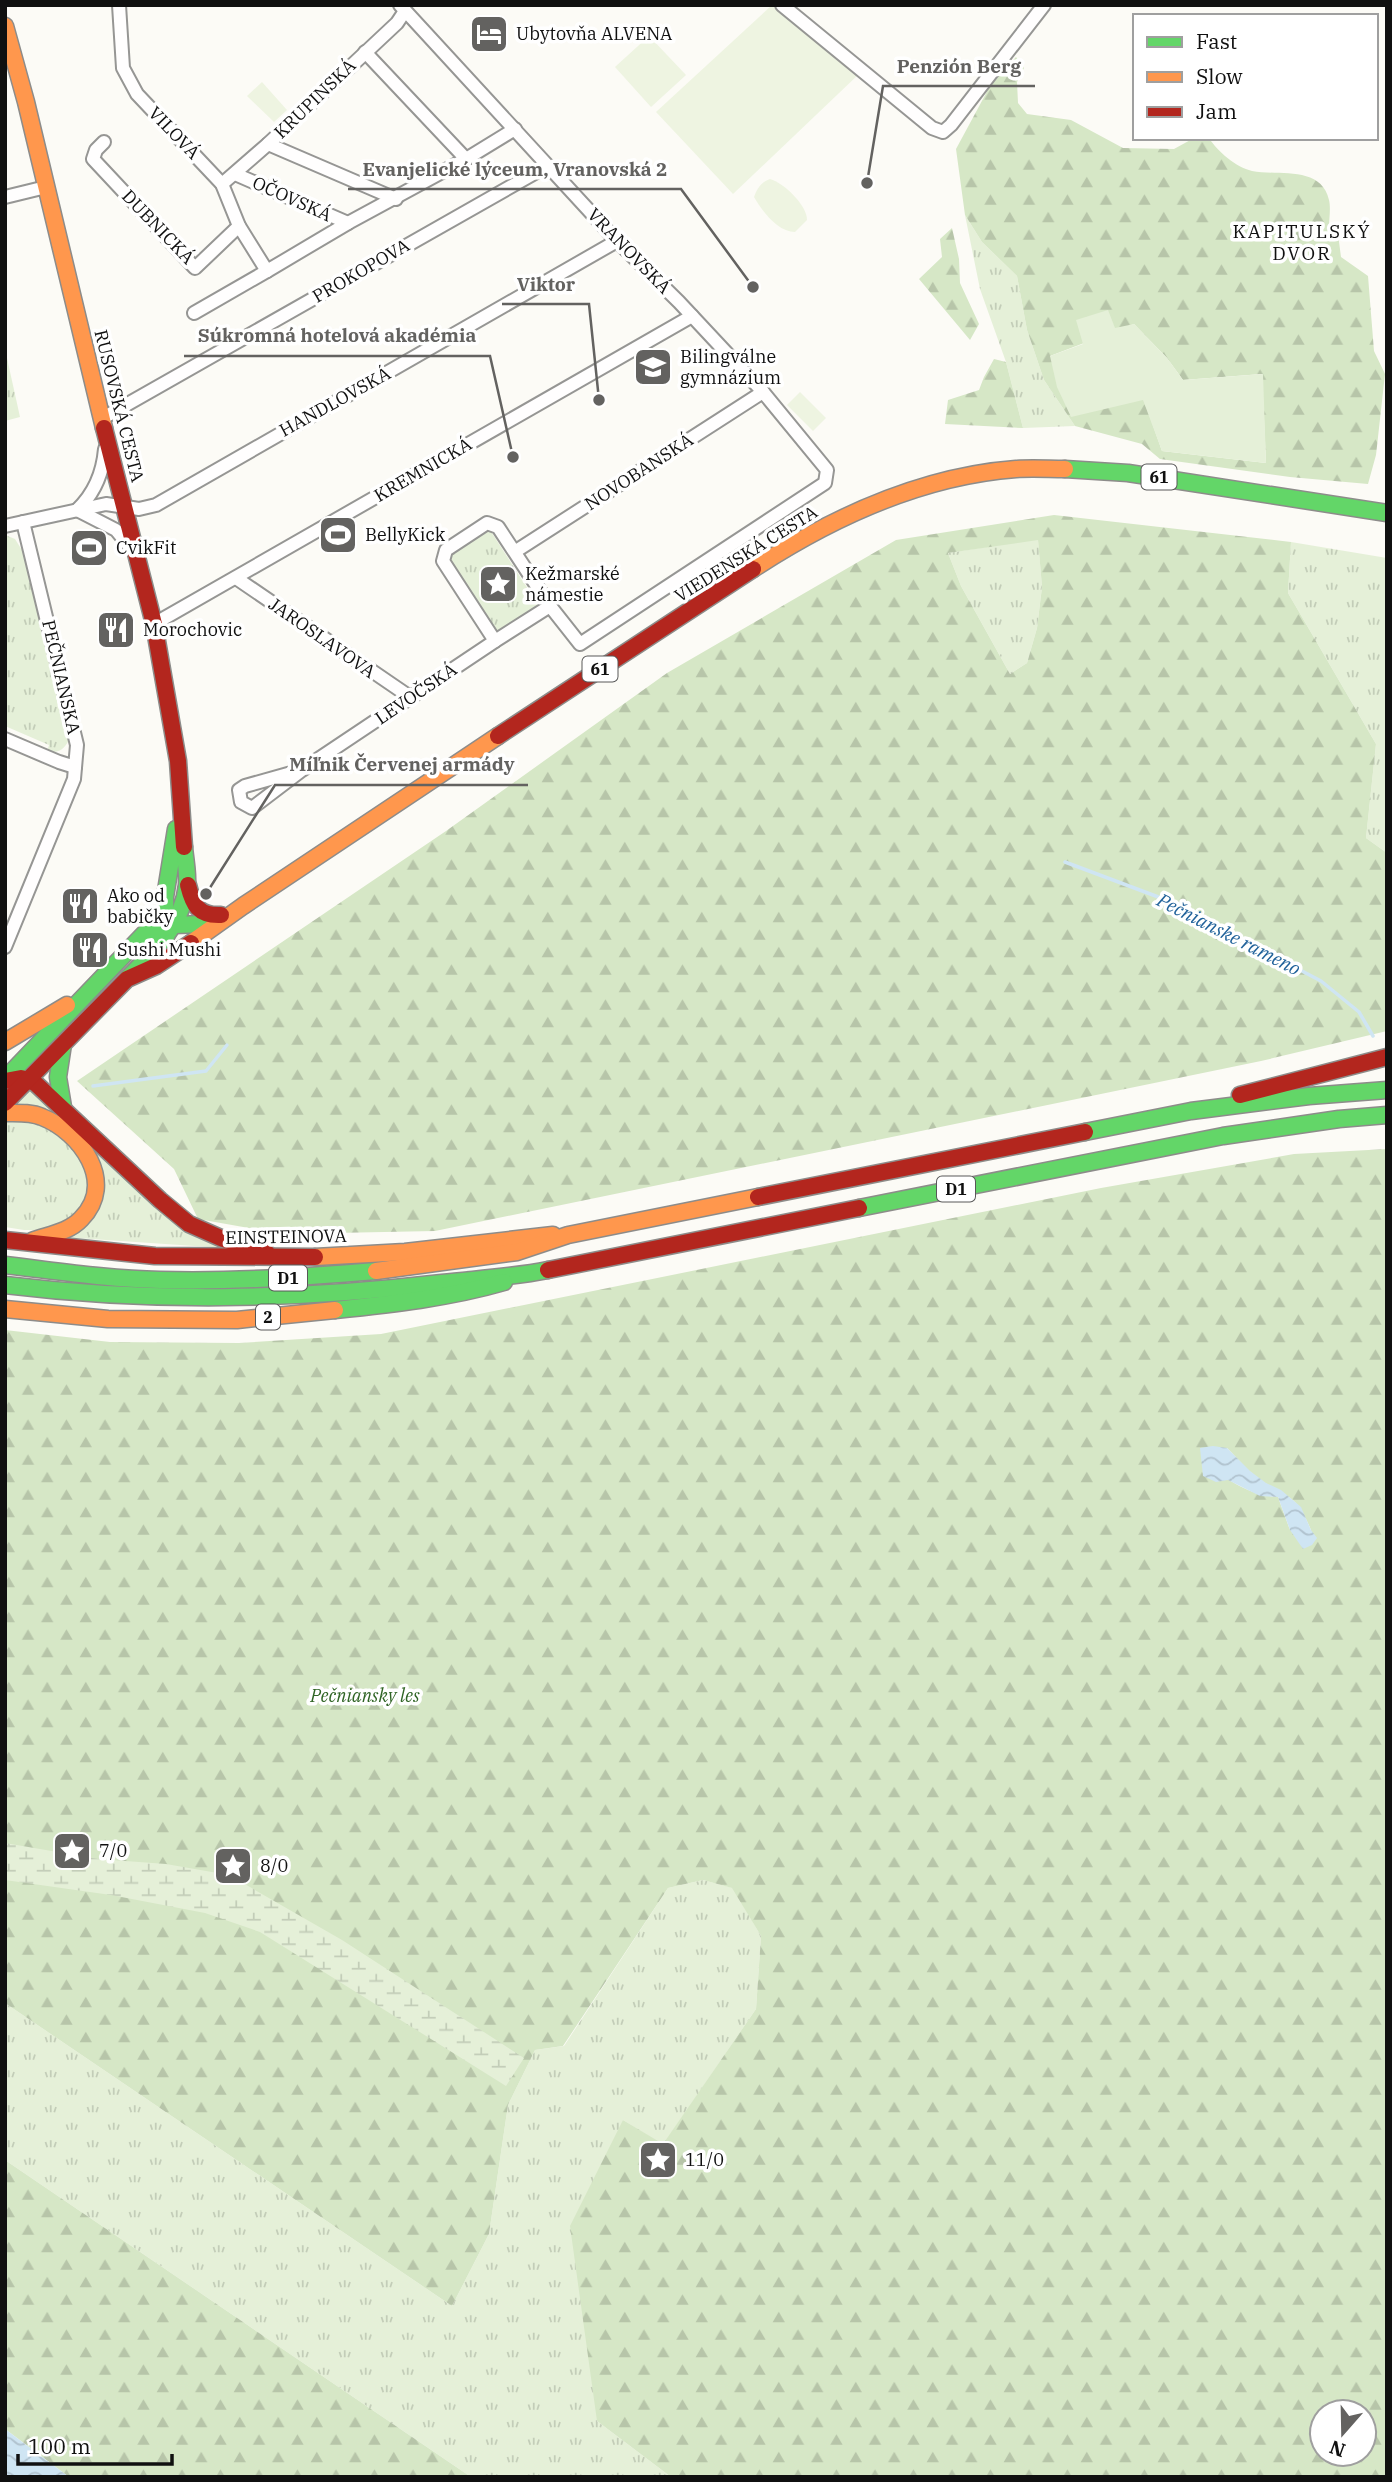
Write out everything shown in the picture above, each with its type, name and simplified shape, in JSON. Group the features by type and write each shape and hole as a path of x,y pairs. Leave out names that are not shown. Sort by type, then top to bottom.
{"main road":[{"name":"RUSOVSKÁ CESTA","path":"5,26 154,624 174,732 181,796 186,895 168,930 127,979"},
{"name":"VIEDENSKÁ CESTA","path":"5,1103 127,979 156,966 398,801 774,556 836,520 930,485 1016,469 1077,469 1166,478 1387,513"},
{"name":"RUSOVSKÁ CESTA","path":"168,930 166,891 181,796"},
{"name":"RUSOVSKÁ CESTA","path":"187,884 198,912 206,916 220,915"},
{"name":"RUSOVSKÁ CESTA","path":"144,934 166,891"},
{"name":"VIEDENSKÁ CESTA","path":"5,1080 144,934 204,924 243,906"},
{"path":"168,930 180,941 211,930"},
{"path":"5,1042 89,992"},
{"path":"63,1044 58,1077 64,1107"},
{"path":"1191,1111 1260,1089 1387,1056"},
{"path":"5,1080 28,1080 64,1107 160,1200 189,1224 281,1258"},
{"path":"1191,1111 1309,1096 1387,1090"},
{"name":"D1","path":"5,1265 97,1276 161,1280 295,1278 410,1268 517,1252 568,1235 1191,1111"},
{"path":"5,1113 40,1115 54,1122 85,1150 96,1173 94,1199 80,1220 59,1232 25,1243"},
{"name":"D1","path":"5,1285 160,1298 230,1299 363,1292 527,1274 1223,1136 1339,1119 1387,1115"},
{"name":"EINSTEINOVA","path":"5,1240 149,1255 281,1258 396,1253 514,1238 568,1235"},
{"name":"2","path":"5,1309 108,1319 237,1320 430,1299 470,1292 527,1274"}],"street":[{"name":"VILOVÁ","path":"119,5 123,68 137,94 222,184 239,226 267,271"},
{"path":"782,5 932,128 943,132 1044,5"},
{"name":"KRUPINSKÁ","path":"222,184 397,23 402,8"},
{"name":"VRANOVSKÁ","path":"402,8 617,241 763,392 827,470 825,483 580,644 550,606"},
{"path":"365,52 466,159"},
{"name":"OČOVSKÁ","path":"194,313 515,129"},
{"name":"DUBNICKÁ","path":"104,142 96,150 93,159 195,268 239,226"},
{"path":"268,144 396,199"},
{"name":"PROKOPOVA","path":"103,418 547,166"},
{"name":"OČOVSKÁ","path":"235,174 348,223"},
{"path":"5,197 46,187"},
{"name":"HANDLOVSKÁ","path":"5,526 106,503 139,509 156,505 617,241"},
{"name":"KREMNICKÁ","path":"154,624 692,316"},
{"name":"NOVOBANSKÁ","path":"516,551 763,392"},
{"path":"107,437 100,477 88,499 77,510 116,530 127,541 138,560"},
{"name":"PEČNIANSKA","path":"5,947 74,779 75,767 76,740 23,522"},
{"path":"487,523 498,527 550,606 495,641 443,561 446,550 487,523"},
{"name":"JAROSLAVOVA","path":"236,578 410,697"},
{"name":"LEVOČSKÁ","path":"302,771 495,641"},
{"path":"5,739 75,767"}],"green space":[{"path":"772,5 859,74 733,194 656,112"},
{"path":"649,36 686,75 651,107 615,67"},
{"path":"1016,57 1024,68 1017,82 1018,103 1027,114 1071,120 1123,148 1174,149 1190,140 1211,140 1228,158 1246,169 1297,174 1317,181 1330,203 1329,227 1338,234 1341,257 1368,276 1374,351 1385,374 1376,455 1368,484 1290,477 1160,459 1142,444 1075,426 1044,380 1027,330 1017,276 982,242 965,215 956,149 990,86","holes":["1134,324 1167,358 1183,380 1262,374 1266,463 1162,451 1144,400 1050,356"]},
{"path":"262,82 287,110 274,122 247,96"},
{"path":"770,179 788,190 799,201 806,214 807,220 795,232 777,225 754,197 760,186"},
{"path":"965,215 982,242 1017,276 1027,330 1044,380 1075,426 1023,428 1006,362 980,289"},
{"path":"952,228 959,259 960,283 979,324 970,340 919,279 942,257 940,239"},
{"path":"1108,310 1115,328 1134,324 1167,358 1183,380 1263,374 1266,463 1162,451 1143,400 1071,417 1057,387 1050,356 1083,344 1076,320"},
{"path":"5,349 20,417 5,421"},
{"path":"994,359 1006,362 1023,428 945,424 948,400 979,390"},
{"path":"800,392 826,418 813,431 787,405"},
{"path":"1054,515 1291,542 1288,593 1376,744 1366,838 1387,853 1387,1031 1261,1061 435,1231 283,1234 198,1219 174,1169 77,1081 446,831 667,673 896,540","holes":["1038,540 1042,587 1037,628 1027,663 1010,674 961,586 948,553"]},
{"name":"Kežmarské námestie","path":"490,530 539,606 497,633 448,557"},
{"path":"5,535 15,539 25,555 69,740 57,751 47,752 49,745 5,726"},
{"path":"1038,539 1042,587 1037,628 1027,663 1010,674 961,586 948,553"},
{"path":"1291,542 1387,558 1387,853 1366,838 1376,744 1288,593"},
{"path":"31,1086 224,1248 62,1237 80,1228 97,1157 10,1108"},
{"path":"21,1118 54,1128 89,1169 86,1206 50,1230 5,1227 5,1121"},
{"name":"Pečniansky les","path":"1387,1149 1387,2477 671,2477 597,2421 570,2226 623,2120 663,2144 756,2009 761,1936 732,1888 703,1880 668,1888 563,2046 535,2050 508,2105 489,2234 452,2306 5,2003 5,1330 110,1342 239,1343 381,1334 1101,1188 1294,1154","holes":["1201,1448 1227,1448 1254,1475 1293,1500 1311,1530 1290,1530 1278,1497 1247,1489 1203,1461"]},
{"path":"5,1843 98,1859 166,1864 229,1875 342,1940 524,2058 506,2086 260,1932 205,1913 111,1895 5,1880"},
{"path":"703,1880 733,1888 761,1936 756,2009 663,2145 623,2120 597,2421 671,2477 471,2477 5,2160 5,2003 452,2306 489,2234 508,2105 535,2050 564,2046 668,1888"},
{"path":"5,2160 471,2477 69,2477 5,2429"}],"water":[{"path":"1200,1448 1227,1448 1250,1471 1281,1490 1301,1507 1317,1538 1312,1545 1303,1549 1290,1530 1278,1497 1260,1496 1228,1480 1216,1482 1203,1476"},
{"path":"5,2429 69,2477 5,2477"}],"waterway":[{"name":"Pečnianske rameno","path":"1065,862 1169,901 1321,981 1359,1012 1373,1036"},
{"name":"Pečnianske rameno","path":"93,1086 206,1071 227,1045"}],"traffic: fast":[{"path":"1065,469 1128,473 1387,513"},
{"path":"166,937 165,897 176,829"},
{"path":"129,977 166,936 180,912 187,885 184,847"},
{"path":"5,1079 144,934 174,925 203,924 217,918"},
{"path":"63,1044 58,1077 63,1107"},
{"path":"1085,1132 1191,1111 1309,1096 1387,1090"},
{"path":"859,1208 1223,1136 1339,1119 1387,1115"},
{"path":"5,1265 160,1280 268,1278 376,1271"},
{"path":"5,1285 115,1295 278,1296 387,1289 548,1270"},
{"path":"335,1310 399,1303 504,1282"}],"traffic: slow":[{"path":"5,26 26,102 104,428"},
{"path":"753,569 846,517 912,490 981,473 1016,469 1065,469"},
{"path":"191,943 498,736"},
{"path":"5,1042 67,1005"},
{"path":"5,1113 33,1114 56,1124 81,1146 95,1175 96,1190 91,1205 81,1219 64,1230 32,1241"},
{"path":"376,1271 517,1252 568,1235 758,1197"},
{"path":"315,1257 405,1252 553,1235"},
{"path":"5,1309 108,1319 237,1320 335,1310"}],"traffic: jam":[{"path":"104,428 154,624 178,761 184,847"},
{"path":"498,736 753,569"},
{"path":"188,885 198,908 207,914 221,915"},
{"path":"5,1103 127,979 156,966 191,943"},
{"path":"1240,1095 1387,1057"},
{"path":"5,1081 21,1078 35,1083 189,1224 223,1239 267,1253"},
{"path":"758,1197 1085,1132"},
{"path":"548,1270 859,1208"},
{"path":"5,1240 155,1256 315,1257"}],"place":[{"name":"Ubytovňa ALVENA","path":"489,34"},
{"name":"Penzión Berg","path":"867,183"},
{"name":"Evanjelické lýceum, Vranovská 2","path":"753,287"},
{"name":"Bilingválne gymnázium","path":"653,367"},
{"name":"Viktor","path":"599,400"},
{"name":"Súkromná hotelová akadémia","path":"513,457"},
{"name":"BellyKick","path":"338,535"},
{"name":"CvikFit","path":"89,548"},
{"name":"Kežmarské námestie","path":"498,584"},
{"name":"Morochovic","path":"116,630"},
{"name":"Míľnik Červenej armády","path":"206,894"},
{"name":"Ako od babičky","path":"80,906"},
{"name":"Sushi Mushi","path":"90,950"},
{"name":"7/0","path":"72,1851"},
{"name":"8/0","path":"233,1866"},
{"name":"11/0","path":"658,2160"}],"district":[{"name":"KAPITULSKÝ DVOR","path":"1302,242"}]}
